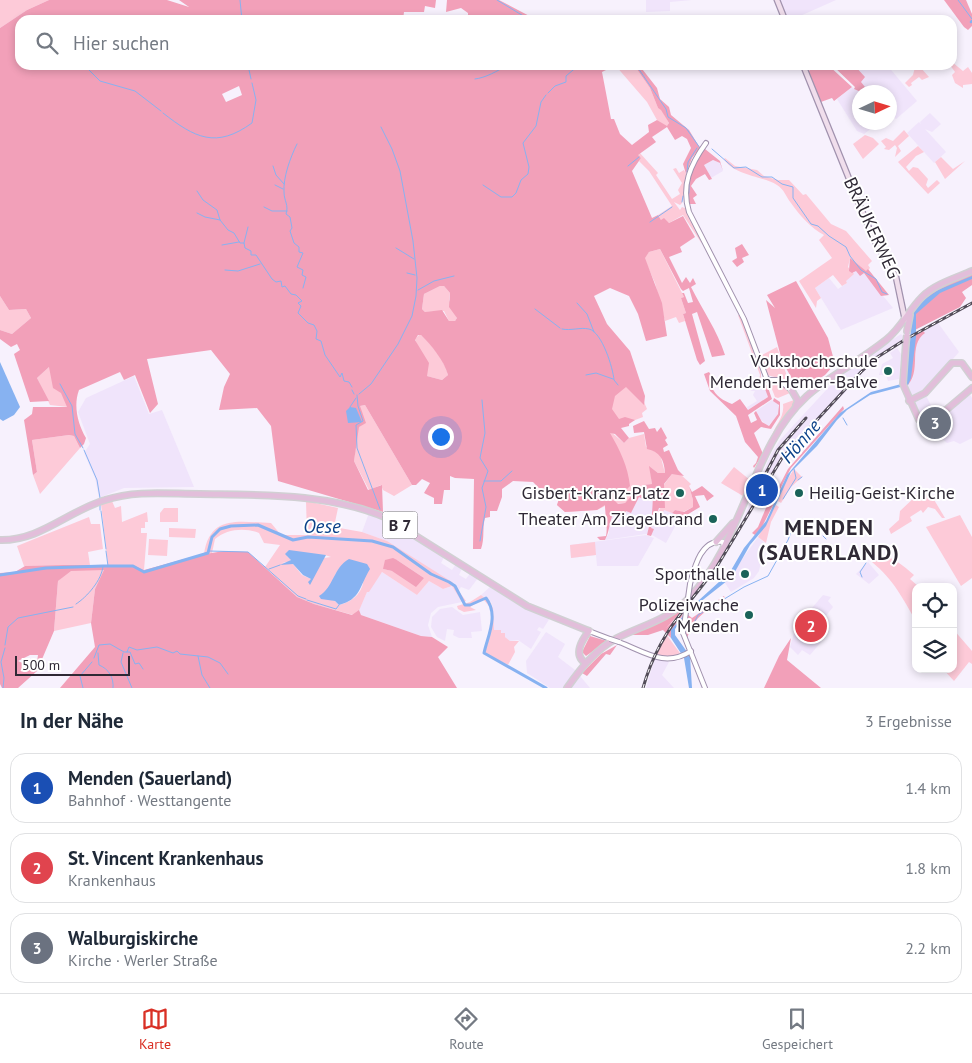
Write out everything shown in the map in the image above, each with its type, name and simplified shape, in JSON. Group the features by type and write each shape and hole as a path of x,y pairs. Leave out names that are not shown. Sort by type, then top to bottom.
{"main road":[{"path":"777,0 783,15"},
{"name":"BRÄUKERWEG","path":"804,70 873,238 896,277 905,320"},
{"path":"567,688 585,662 591,657 616,638 654,624 676,611 698,587 724,546 771,444 801,400 822,382 887,340 899,328 926,293 972,271"},
{"path":"899,328 903,312 910,312"},
{"path":"910,312 903,382 904,390 918,418 922,421 946,410 972,388"},
{"path":"905,320 907,333"},
{"path":"899,328 907,333"},
{"path":"909,401 925,393 952,363 959,362 966,366 972,377"},
{"path":"793,391 800,397 807,394"},
{"path":"793,391 798,401 796,406"},
{"name":"B 7","path":"0,540 14,540 32,536 92,505 124,495 150,493 292,496 372,512 387,518 531,608 589,631"},
{"path":"714,543 739,514"},
{"path":"582,628 585,637"},
{"path":"585,662 579,654 589,631"},
{"path":"585,662 581,651 589,631"},
{"path":"582,657 591,657"}],"street":[{"path":"706,143 695,158 687,178 687,206 692,221 740,311 768,380 779,380 801,400"},
{"path":"706,688 683,637 683,625 690,584 699,557 714,543 724,546"},
{"path":"589,631 666,659 674,660 689,652"}],"shaded area":[{"path":"0,0 49,0 20,15 15,15 15,18 0,28"},
{"path":"49,0 167,0 189,7 179,0 436,0 435,8 425,6 424,12 404,12 404,15 20,15"},
{"path":"447,0 499,0 528,15 468,15 461,8 446,12"},
{"path":"646,0 692,0 670,2 670,11 646,12"},
{"path":"779,0 836,0 802,15 784,15"},
{"path":"944,0 966,0 972,14 972,26 968,30"},
{"path":"15,18 15,70 606,70 602,72 611,119 614,119 620,134 632,145 649,132 648,125 657,120 667,126 669,123 658,108 650,88 637,70 643,70 657,88 660,99 669,107 671,115 689,130 700,148 692,158 686,174 683,164 691,148 687,139 682,136 675,140 667,127 652,137 656,142 638,155 641,158 632,171 652,218 658,215 661,220 664,218 669,223 683,216 695,237 680,247 682,252 669,257 682,283 686,277 690,283 693,278 696,284 691,287 714,329 725,355 712,357 697,312 692,314 705,361 700,365 683,314 686,313 681,298 684,297 682,293 684,293 688,303 693,302 689,288 683,291 681,289 660,249 649,252 645,258 662,303 667,336 646,341 638,314 629,296 610,288 594,296 607,324 630,351 645,396 644,405 626,387 615,396 612,409 619,419 625,417 635,420 629,426 621,428 629,438 624,443 615,434 610,433 623,459 630,486 615,501 618,504 625,503 634,493 643,495 646,490 643,485 652,484 649,466 658,473 665,473 661,457 647,449 644,432 634,433 633,426 644,421 649,429 655,428 657,432 661,427 667,438 665,440 668,445 663,448 664,452 669,450 678,470 684,476 672,474 664,484 665,508 659,508 651,528 654,529 651,536 647,535 652,514 653,497 651,499 648,497 646,501 639,497 631,513 626,511 624,515 614,512 605,540 600,540 597,537 606,536 605,505 597,510 565,512 557,505 559,499 539,488 533,482 513,481 502,489 502,497 497,511 490,511 490,517 485,518 481,549 473,549 474,479 450,476 450,490 444,490 442,504 434,504 434,498 424,493 430,483 422,479 416,485 412,485 365,405 360,406 366,423 359,427 354,461 368,490 382,485 383,512 278,481 271,426 257,408 219,410 224,387 230,374 211,350 147,359 158,404 150,413 135,375 124,380 120,372 79,390 76,409 86,438 84,444 80,448 74,436 69,435 32,440 37,472 33,475 24,420 32,414 33,407 67,407 61,393 53,388 49,367 37,378 49,401 30,402 14,354 20,350 17,344 11,347 0,339 0,330 12,334 31,318 26,309 9,310 0,296 0,28","holes":["239,86 242,95 226,102 222,94","444,286 450,293 449,307 457,318 455,321 449,321 442,310 425,312 422,309 424,294","418,335 421,335 433,348 446,369 448,375 442,380 427,376 429,363 415,340"]},
{"path":"957,66 963,71 968,67 972,73 972,84 963,85 963,88 955,83 952,75 955,72 954,70 957,70"},
{"path":"619,70 637,70 650,88 658,108 661,109 669,123 667,127 657,120 647,102"},
{"path":"810,70 833,70 852,87 834,101 832,98 818,103 805,72"},
{"path":"837,70 859,70 865,77 861,82 863,85 853,85"},
{"path":"856,70 891,70 917,101 897,118 897,85 858,85 861,82"},
{"path":"914,70 923,70 929,77 922,80 919,77 909,87 905,83 913,75"},
{"path":"852,87 852,123 837,99"},
{"path":"930,113 941,124 932,132 925,129 946,152 934,163 907,133 919,122 921,124 920,122"},
{"path":"856,130 869,130 864,134"},
{"path":"904,130 909,136 898,146 901,151 895,157 897,148 895,145 889,150 884,149 886,147 881,141 886,138 893,141"},
{"path":"865,135 873,138 879,144 863,159 853,144"},
{"path":"918,146 924,152 916,156 906,167 909,171 913,167 918,168 928,179 926,185 928,188 937,180 940,183 928,194 898,162"},
{"path":"705,149 720,161 723,171 720,163 713,160 704,165 712,179 709,180 705,174 696,179 691,186 697,195 693,198 696,204 689,204 687,190 692,167"},
{"path":"639,152 658,173 656,175 672,199 680,194 678,190 682,183 673,169 676,168 679,173 684,170 686,174 682,203 680,205 674,202 680,210 682,207 687,209 702,244 683,215 669,223 661,220 658,215 672,206 649,171 639,161 641,158 637,155"},
{"path":"941,157 953,169 965,161 945,179 935,162"},
{"path":"725,158 735,166 757,170 764,176 778,180 789,180 803,195 806,194 831,224 846,231 872,261 868,265 870,268 866,272 850,258 848,267 854,274 842,286 833,275 815,288 821,298 817,301 816,308 799,281 832,258 819,240 824,235 802,217 779,187 771,182 734,169"},
{"path":"713,160 720,163 723,171 711,178 704,165"},
{"path":"742,244 749,255 742,258 744,262 737,267 732,261 737,258 735,248"},
{"path":"660,249 684,297 681,298 686,313 683,314 685,321 679,323 676,317 665,321 655,283 644,258 649,252"},
{"path":"850,258 866,271 868,269 889,295 881,296 864,273 860,276 856,271 852,273 849,271"},
{"path":"856,270 864,273 893,308 841,330 815,288 829,278 838,289 847,283 845,281"},
{"path":"972,273 972,285 962,292 966,298 960,307 911,332 912,320 916,309 922,301 940,287"},
{"path":"796,281 828,338 835,364 825,375 805,388 795,384 782,361 766,300 775,308 767,295"},
{"path":"444,286 450,293 449,300 457,318 455,321 449,321 444,311 425,312 422,309 424,294"},
{"path":"0,296 9,310 26,309 31,318 12,334 0,330"},
{"path":"738,315 741,316 761,373 761,381 753,386 759,380 760,375"},
{"path":"938,323 959,352 924,392 935,413 921,419 906,387 913,378 916,350 914,349 918,338 924,334 923,331"},
{"path":"923,331 925,333 917,344 914,374 906,387 905,367 911,338"},
{"path":"420,334 444,363 448,375 442,380 427,376 415,339"},
{"path":"901,334 907,340 873,362 784,458 740,527 770,456 780,440 849,368"},
{"path":"777,347 790,385 800,395 782,379 767,375 760,356"},
{"path":"897,348 901,354 899,379 888,381 886,375 879,375 882,364 893,358 890,353"},
{"path":"50,366 68,407 50,405 37,378"},
{"path":"709,372 713,390 718,396 732,404 740,399 748,410 768,397 764,386 767,385 772,399 748,415 751,423 757,420 754,413 756,411 762,422 769,426 778,414 779,405 773,401 774,398 780,402 780,415 771,429 761,427 754,433 763,454 754,468 753,466 758,457 745,442 736,416 710,391 704,374"},
{"path":"134,376 149,414 162,410 194,487 124,488 99,498 95,478 84,453 90,444 78,412 86,398"},
{"path":"623,377 644,402 647,409 642,413 643,417 622,425 602,398"},
{"path":"772,381 781,382 797,400 775,433 742,502 747,488 743,496 721,483 734,467 750,480 748,486 781,418 783,404 794,400 790,393 778,398 775,397 770,384"},
{"path":"765,383 768,397 748,410 747,407 757,401 753,395 755,391 750,391"},
{"path":"969,393 972,398 972,438 960,444 954,441 947,443 936,433 944,425 938,415"},
{"path":"772,400 778,403 779,411 776,418 768,426 761,420 756,411"},
{"path":"365,405 412,485 394,496 383,490 381,485 369,490 354,461 360,406"},
{"path":"843,406 844,409 791,468 775,499 773,498 788,469"},
{"path":"611,432 624,443 629,438 644,434 646,447 660,454 665,473 658,473 650,467 652,484 644,485 646,490 643,495 636,492 625,503 607,505 597,510 565,512 557,505 559,499 552,495"},
{"path":"74,436 80,448 40,494 33,475 37,472 32,440"},
{"path":"794,469 802,477 791,487 781,503 778,501 784,485"},
{"path":"672,474 680,474 691,484 689,486 693,507 683,512 675,510 672,513 664,510 660,520 655,517 664,502 663,486"},
{"path":"689,486 692,492 702,486 714,496 707,501 704,495 695,496 700,507 675,522 677,515 672,513 675,510 684,512 693,507"},
{"path":"930,493 945,518 942,518 935,509 928,507 923,513 921,510 910,517 912,521 891,534 889,529 899,520 900,511 917,495"},
{"path":"653,496 653,505 677,515 675,521 678,521 666,543 652,535 646,534 605,540 609,533 609,522 614,512 626,511 639,497"},
{"path":"112,501 115,508 121,506 122,522 147,512 148,522 145,522 145,528 141,528 141,533 147,533 144,570 133,565 108,565 101,504"},
{"path":"306,501 338,508 334,527 362,532 387,541 452,582 466,601 462,602 452,586 443,589 429,581 417,595 382,572 369,592 367,592 358,613 353,615 297,597 265,567 280,545 264,543 259,533 248,530 230,531 215,539 212,553 204,554 207,541 212,532 219,526 228,523 271,523 281,535 307,535","holes":["308,554 331,557 324,558 311,579 302,575 293,564 282,562 289,562 291,559 287,556","349,560 362,564 364,572 363,585 357,595 346,603 339,605 335,601 325,598 336,573","397,560 424,578 383,569"]},
{"path":"768,503 774,503 762,527 755,535 752,533 758,527"},
{"path":"776,505 779,507 771,522 766,543 758,537"},
{"path":"164,508 178,508 178,522 160,522 160,513"},
{"path":"369,513 387,520 444,557 441,563 452,570 456,564 462,568 459,575 466,579 471,572 478,578 469,590 461,587 458,591 449,581 386,541 362,532"},
{"path":"960,515 972,537 972,578 961,586 926,527"},
{"path":"89,517 91,524 100,524 103,549 88,552 90,565 24,566 17,546"},
{"path":"169,528 196,529 195,538 169,537"},
{"path":"646,535 654,538 638,566 597,566 596,555 571,558 570,545"},
{"path":"758,537 765,543 759,571 754,578 731,592 725,583"},
{"path":"149,539 168,540 167,556 148,555"},
{"path":"595,542 596,555 571,558 570,545"},
{"path":"224,551 248,552 297,597 352,615 359,610 361,615 421,636 432,637 448,647 438,657 457,688 60,688 95,647 91,623 95,589 104,570 71,571 58,581 54,631 37,671 18,688 2,688 0,684 0,573 15,572 25,566 63,565 133,565 144,570 199,555","holes":["30,655 38,655 36,669 18,661"]},
{"path":"876,555 886,556 901,564 914,575 910,579 914,583 912,583 912,614 892,583 872,562 872,558"},
{"path":"393,558 424,578 416,587 392,571 383,569 385,560"},
{"path":"868,562 879,575 869,584 856,574"},
{"path":"70,570 105,570 95,589 91,623 54,631 58,581"},
{"path":"382,572 417,595 429,581 443,589 453,586 462,602 438,607 431,613 428,625 432,637 421,636 361,615 359,610 367,592"},
{"path":"491,586 526,607 550,618 543,629 539,627 537,630 541,632 531,649 518,640 510,641 505,637 505,634 494,630 492,603 481,595"},
{"path":"481,595 492,604 489,606 483,599 470,607 476,610 464,612 458,609 457,606 470,602"},
{"path":"823,595 831,597 828,601 833,607 825,617 821,642 810,655 802,650 798,655 790,647 795,630"},
{"path":"724,596 725,599 706,611 695,621 691,627 687,642 685,624 687,614 692,618"},
{"path":"491,606 493,608 494,630 501,630 501,633 505,633 505,637 510,641 519,641 514,647 515,652 508,665 485,653 492,627"},
{"path":"452,607 463,615 480,612 482,631 471,632 472,638 459,638 453,635 454,630 447,629 445,641 437,637 431,627 432,617 440,609"},
{"path":"681,608 683,610 666,628 683,612 681,619 672,630 671,638 663,630 648,635 630,635 662,621"},
{"path":"546,632 565,644 558,657 575,670 590,688 550,688 527,673 526,661"},
{"path":"666,634 682,656 677,659 655,655"},
{"path":"957,634 972,651 972,664 969,662 954,681 947,673 957,673"},
{"path":"590,636 607,641 586,656 582,652"},
{"path":"791,638 787,660 821,688 764,688 779,656"},
{"path":"617,645 610,655 606,654 587,676 582,673 601,654"},
{"path":"655,657 669,662 662,675 674,688 646,688"}],"water":[{"path":"972,276 972,279 940,293 916,314 916,337 911,378 908,385 870,395 847,410 837,420 817,446 791,472 766,526 750,545 732,577 690,610 675,629 675,635 690,656 692,688 689,688 684,658 671,638 671,630 688,610 730,572 744,548 766,521 787,475 840,413 871,392 905,383 913,312 925,299 938,290"},
{"path":"0,362 20,407 14,415 3,421 0,419"},
{"path":"350,407 356,408 362,422 348,423 346,411"},
{"path":"289,550 326,555 310,585 308,582 311,579 303,575 293,564 280,565 291,560 285,554"},
{"path":"349,559 367,564 370,569 359,592 352,599 339,605 335,601 321,599 319,596 328,588 340,567"}],"waterway":[{"path":"240,0 242,15"},
{"path":"497,0 522,15"},
{"path":"958,0 972,19"},
{"path":"89,70 100,81 135,91 161,111"},
{"path":"249,70 251,79"},
{"path":"475,79 498,70"},
{"path":"548,93 555,86 566,82 566,76 573,70"},
{"path":"639,70 666,109 668,117 686,128 700,148"},
{"path":"163,113 185,129 196,134 216,138 227,136 252,123 256,100 252,83"},
{"path":"483,185 501,197 512,197 516,193 521,180 528,174 529,167 523,143 536,126 541,102 546,95"},
{"path":"359,394 371,384 398,344 412,316 416,296 417,278 413,241 400,171 381,127"},
{"path":"297,144 288,168 284,192 287,208 286,214 290,217 292,228 290,231 294,243 299,247 299,252 303,253 297,267 303,270 302,275 306,277 303,288"},
{"path":"687,172 688,162 697,148"},
{"path":"712,149 734,168 746,167 762,177 772,177 782,184 793,187 793,198 811,224 818,226 846,247 850,256 861,270 876,279 882,292 887,294"},
{"path":"628,166 639,157"},
{"path":"273,166 276,175 284,184"},
{"path":"689,179 689,193"},
{"path":"275,185 283,189"},
{"path":"197,191 203,200 217,210 220,220 228,230 234,233 240,243 244,243 245,248 251,251 251,255 256,255 272,279 276,282 281,281 282,287 285,286 291,294 296,295 302,301 298,303 301,306 298,313 308,323 314,325 317,331 316,339 321,341 325,355 340,377 342,373 344,381 349,382 352,387"},
{"path":"682,202 683,196"},
{"path":"264,207 272,211 287,211"},
{"path":"650,222 672,207"},
{"path":"197,213 220,220"},
{"path":"244,243 248,227"},
{"path":"222,245 239,242"},
{"path":"396,248 414,259"},
{"path":"225,270 238,271 260,264"},
{"path":"407,273 415,275"},
{"path":"418,290 434,281 454,276"},
{"path":"577,303 587,314 594,332"},
{"path":"535,309 560,328"},
{"path":"562,329 589,329 594,332 606,351 612,367 614,380 618,385"},
{"path":"586,375 596,373 613,379"},
{"path":"60,384 72,406 75,434 83,448"},
{"path":"352,390 354,394"},
{"path":"357,395 363,421 356,425 357,448 380,509"},
{"path":"350,407 356,398"},
{"path":"480,541 486,507 482,488 488,471 480,458 485,433 482,400"},
{"path":"843,418 847,425"},
{"path":"84,450 97,480 100,498"},
{"name":"Hönne","path":"783,499 796,478 794,469"},
{"path":"484,481 501,481 512,471"},
{"path":"798,480 802,477"},
{"path":"100,505 100,510"},
{"path":"101,511 106,549"},
{"name":"Oese","path":"0,575 46,568 103,566 133,566 144,572 208,553 212,537 220,529 231,526 258,525 293,540 308,537 372,541 393,547 431,574 455,586 465,605 470,605 486,598 492,611 492,618 484,653 546,688"},
{"path":"689,633 698,615 744,587 768,576 794,525"},
{"path":"823,536 826,539"},
{"path":"106,551 108,566"},
{"path":"209,551 248,552 298,596 306,599"},
{"path":"862,577 860,572 866,563"},
{"path":"269,569 280,565"},
{"path":"76,604 93,588 100,577 103,566"},
{"path":"307,600 336,609 339,605"},
{"path":"5,645 8,627 18,618 73,607"},
{"path":"94,658 99,645 110,644 124,652 130,652 135,664 139,663 143,669"},
{"path":"127,652 129,647 137,650 157,647 173,653 177,651 180,654 208,657 220,663 228,674"},
{"path":"3,688 4,678 1,662 5,648"},
{"path":"98,653 99,665 110,674 113,688"},
{"path":"123,653 121,662 132,688"},
{"path":"198,656 202,675 210,688"},
{"path":"83,688 80,676 92,662"}],"railway":[{"path":"683,610 716,568 782,458 861,372 876,358 906,339 972,303"},
{"path":"765,475 778,450 806,418"},
{"path":"643,688 661,644 673,624 688,605"}],"place":[{"name":"Volkshochschule Menden-Hemer-Balve","path":"888,371"},
{"name":"Walburgiskirche","path":"935,423"},
{"name":"Menden (Sauerland)","path":"762,490"},
{"name":"Gisbert-Kranz-Platz","path":"680,493"},
{"name":"Heilig-Geist-Kirche","path":"799,493"},
{"name":"Theater Am Ziegelbrand","path":"713,519"},
{"name":"Sporthalle","path":"745,574"},
{"name":"Polizeiwache Menden","path":"749,615"},
{"name":"St. Vincent Krankenhaus","path":"811,626"}],"district":[{"name":"MENDEN (SAUERLAND)","path":"829,540"}]}
